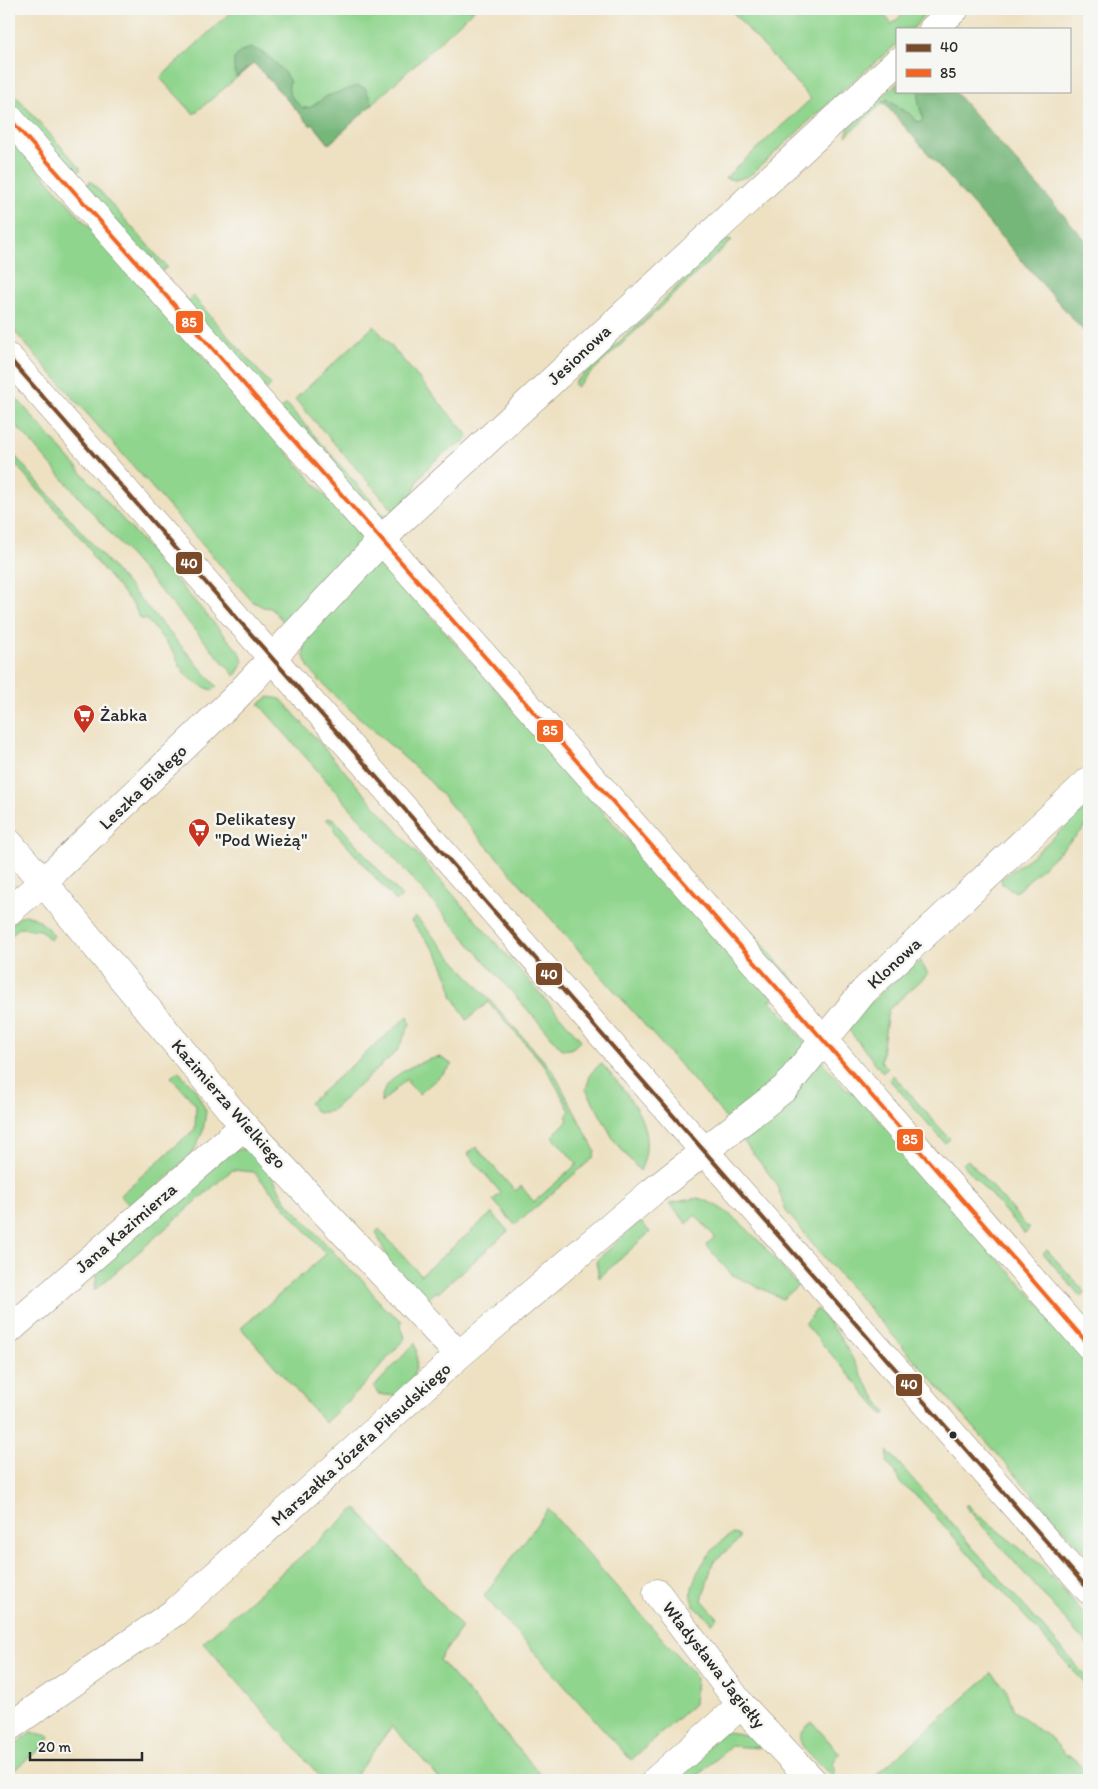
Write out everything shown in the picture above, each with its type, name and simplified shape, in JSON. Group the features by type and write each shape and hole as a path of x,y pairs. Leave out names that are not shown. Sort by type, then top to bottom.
{"street":[{"path":"934,28 955,9"},
{"name":"Jesionowa","path":"272,658 404,517 896,63"},
{"path":"9,118 824,1041 1089,1345"},
{"path":"9,358 1089,1590"},
{"name":"Leszka Białego","path":"9,911 44,882 236,698 272,658"},
{"name":"Klonowa","path":"705,1151 785,1088 864,991 1089,781"},
{"name":"Kazimierza Wielkiego","path":"9,843 44,882 244,1126 460,1355"},
{"name":"Jana Kazimierza","path":"9,1330 244,1126"},
{"name":"Marszałka Józefa Piłsudskiego","path":"9,1727 175,1612 460,1355 652,1192 705,1151"},
{"name":"Władysława Jagiełły","path":"657,1593 742,1705 812,1780"},
{"path":"656,1780 742,1705"}],"green space":[{"path":"234,9 475,9 329,144 313,124 311,126 254,63 194,114 160,78"},
{"path":"730,9 879,9 892,24 908,9 928,9 914,28 896,28 896,45 847,86 753,173 734,180 725,178 811,99"},
{"path":"251,48 263,53 279,66 290,82 290,93 303,108 311,107 327,96 358,86 365,88 373,104 329,144 313,124 311,126 254,63 236,77 234,59 241,51"},
{"path":"896,84 896,92 919,92 919,105 923,117 922,123 916,121 912,115 887,99 846,136 849,127"},
{"path":"9,88 81,169 75,175 9,109"},
{"path":"919,92 955,92 1089,244 1089,333 1087,335 883,102 887,99 912,115 916,121 922,122 923,117 919,105"},
{"path":"9,136 672,890 721,940 719,943 726,952 730,949 775,1000 769,1000 791,1022 792,1027 845,1088 857,1095 925,1171 922,1174 1089,1359 1089,1558 829,1263 786,1211 776,1183 716,1106 426,777 316,677 304,657 304,644 271,608 263,607 252,601 9,325"},
{"path":"91,181 167,267 160,273 85,186"},
{"path":"728,239 732,240 576,387 574,383 577,380 652,312 718,245"},
{"path":"193,296 271,385 263,393 186,303"},
{"path":"374,326 469,437 431,465 421,475 414,492 394,511 295,399"},
{"path":"9,390 241,654 243,663 235,676 9,417"},
{"path":"287,404 387,519 383,522 279,411"},
{"path":"9,449 217,687 212,690 207,688 193,680 181,669 176,656 157,631 146,619 141,619 135,607 91,555 91,551 86,544 9,457"},
{"path":"269,697 281,699 581,1040 575,1046 571,1049 562,1049 259,704"},
{"path":"1083,811 1089,815 1089,824 1016,892 1002,884 1001,879 1037,852"},
{"path":"326,819 334,819 402,897 396,901 335,832 333,826"},
{"path":"25,915 45,925 54,936 50,940 41,930 19,928 9,937 9,926 19,917"},
{"path":"416,917 553,1071 595,1151 593,1158 515,1225 493,1200 501,1193 468,1154 476,1147 515,1191 521,1186 534,1202 577,1164 552,1136 568,1120 566,1116 570,1111 545,1066 488,1002 467,1020 452,995 450,982 438,955 411,921"},
{"path":"749,929 798,985 791,991 741,935"},
{"path":"920,961 928,974 888,1010 881,1061 888,1068 883,1073 848,1029 859,1013 889,985"},
{"path":"408,1016 410,1024 397,1051 331,1111 317,1113 309,1103"},
{"path":"440,1057 453,1065 419,1094 407,1082 409,1081 407,1079 381,1103 387,1085 394,1078 412,1066"},
{"path":"601,1063 630,1099 644,1126 646,1140 645,1155 640,1171 615,1142 586,1089 591,1073"},
{"path":"178,1071 195,1089 206,1111 203,1131 193,1153 133,1209 120,1195 195,1129 196,1105 171,1077"},
{"path":"893,1075 950,1139 945,1143 889,1079"},
{"path":"243,1149 250,1151 266,1164 285,1200 351,1271 362,1279 382,1306 402,1321 401,1326 405,1338 368,1381 325,1423 241,1328 326,1254 254,1172 232,1170 94,1291 100,1261 233,1150"},
{"path":"968,1160 1029,1229 1025,1234 963,1164"},
{"path":"698,1198 713,1204 741,1223 798,1286 783,1299 731,1274 706,1245 715,1237 695,1215 687,1224 670,1203"},
{"path":"492,1213 508,1231 438,1293 435,1291 422,1305 390,1264 376,1232 379,1229 421,1275"},
{"path":"640,1221 650,1232 599,1278 596,1261"},
{"path":"1047,1250 1086,1293 1081,1297 1043,1253"},
{"path":"817,1309 839,1335 886,1413 884,1415 805,1324"},
{"path":"415,1343 417,1360 412,1379 396,1396 378,1394 374,1387"},
{"path":"888,1451 1089,1680 1089,1688 919,1498 900,1483 895,1471 887,1464"},
{"path":"968,1504 973,1511 1041,1565 1089,1620 1089,1647 965,1506"},
{"path":"356,1508 462,1627 439,1660 546,1780 441,1780 392,1726 352,1780 323,1780 203,1642"},
{"path":"548,1509 696,1677 694,1704 631,1760 484,1596"},
{"path":"733,1534 739,1535 739,1540 713,1562 702,1600 718,1618 712,1624 694,1605 691,1596 693,1586 702,1564 718,1545"},
{"path":"992,1673 1005,1687 1014,1710 1039,1731 1050,1737 1066,1755 1075,1759 1089,1775 1089,1780 871,1780"},
{"path":"812,1722 840,1754 834,1762 835,1772 833,1776 813,1758 801,1742 800,1737 802,1733"},
{"path":"31,1732 50,1736 43,1747 19,1766 9,1778 9,1753 17,1743"},
{"path":"724,1732 747,1736 759,1743 759,1748 731,1746 693,1780 671,1780"}],"transit line":[{"name":"85","path":"9,118 824,1041 1089,1345"},
{"name":"40","path":"9,358 1089,1590"}],"place":[{"name":"Żabka","path":"84,734"},
{"name":"Delikatesy \"Pod Wieżą\"","path":"199,848"}]}
